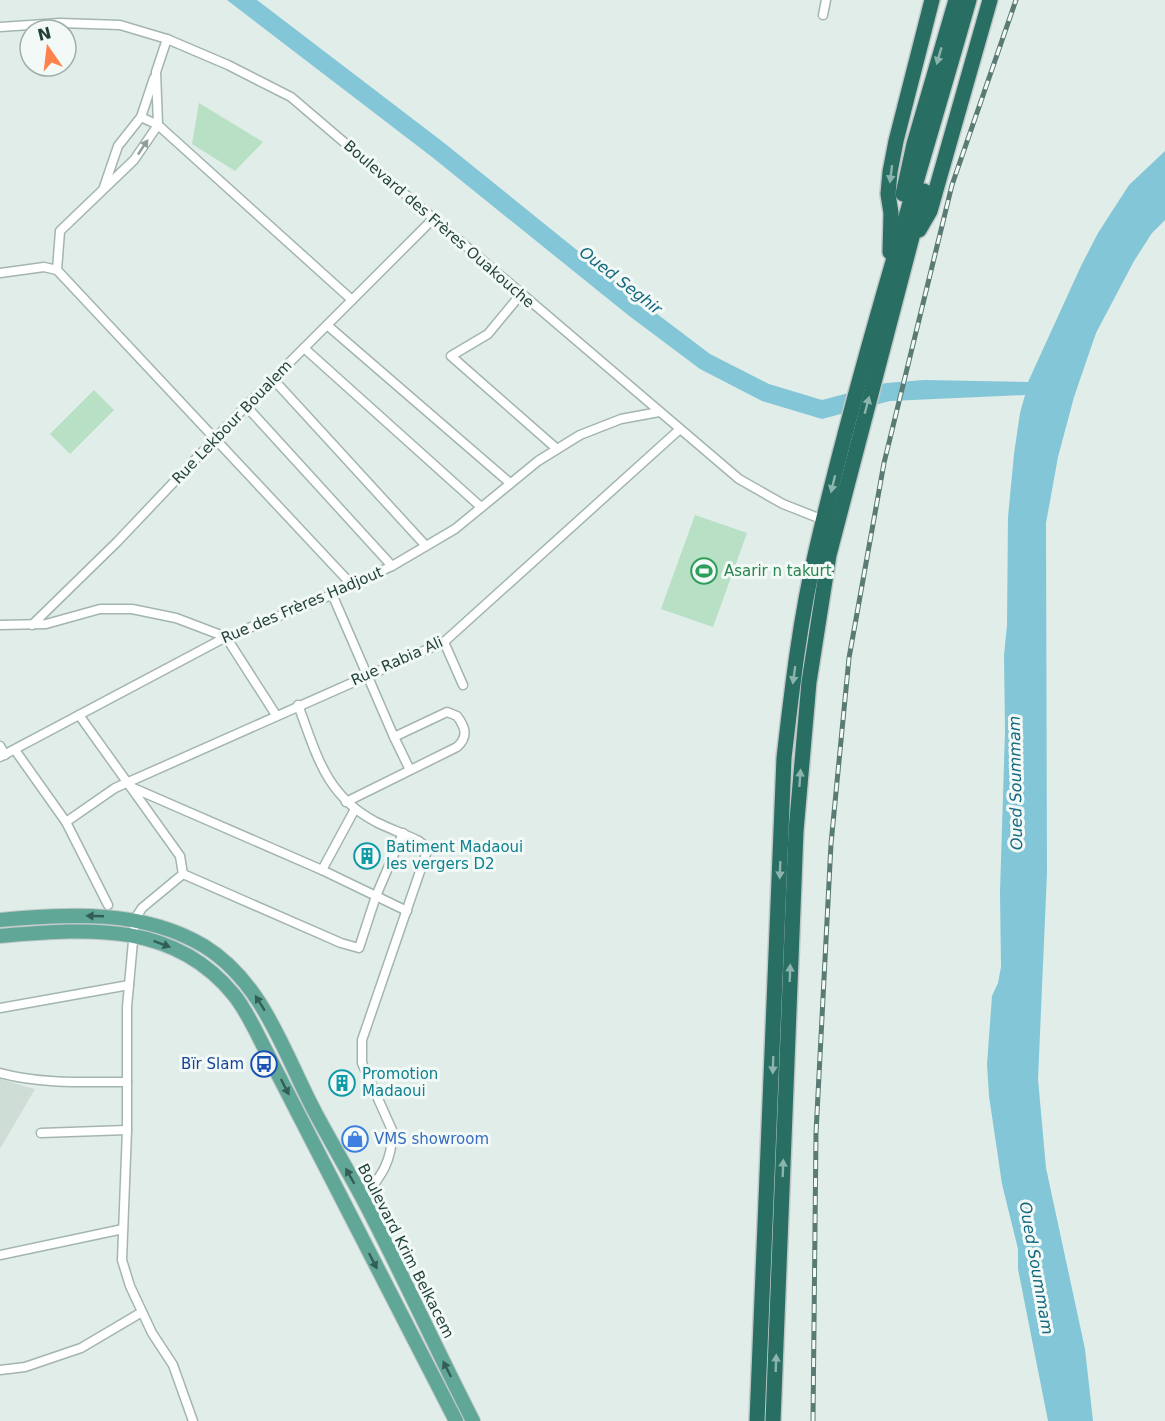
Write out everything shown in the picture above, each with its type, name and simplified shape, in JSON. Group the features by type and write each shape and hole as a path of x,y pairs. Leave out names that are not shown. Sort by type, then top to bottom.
{"highway":[{"path":"890,279 891,213 888,194 890,172 932,0"},
{"path":"868,378 890,279 900,205 914,144 956,0"},
{"path":"773,1421 798,809 809,682 829,555 831,522 868,378 909,248 913,209 969,0"},
{"path":"890,279 976,0"},
{"path":"909,248 930,211 990,0"},
{"path":"757,1421 784,758 802,625 816,552 831,522"}],"main road":[{"name":"Boulevard Krim Belkacem","path":"0,920 70,915 135,919 176,932 204,946 228,964 250,987 267,1015 314,1111 363,1198 473,1421"},
{"path":"0,936 96,931 145,938 193,958 234,995 261,1041 456,1421"}],"street":[{"path":"823,15 826,0"},
{"name":"Boulevard des Frères Ouakouche","path":"0,27 60,22 120,25 167,39 228,65 291,97 739,479 783,504 831,522"},
{"path":"103,190 118,146 133,126 145,119 156,72 167,39"},
{"path":"57,270 60,231 134,160 158,125 156,72"},
{"path":"145,119 158,125 352,300"},
{"name":"Rue Lekbour Boualem","path":"32,625 117,542 246,406 434,219"},
{"path":"0,273 44,267 57,270 352,585"},
{"path":"521,294 488,334 451,356 557,449"},
{"path":"327,325 510,483"},
{"path":"304,348 481,507"},
{"path":"273,379 426,546"},
{"path":"246,406 392,566"},
{"name":"Rue des Frères Hadjout","path":"3,756 226,637 332,594 392,566 455,529 538,461 580,435 621,419 659,412"},
{"name":"Rue Rabia Ali","path":"66,822 115,788 127,785 298,705 444,642 680,429"},
{"path":"332,594 410,770"},
{"path":"0,625 46,624 100,609 132,609 176,618 226,637 276,715"},
{"path":"444,642 463,685"},
{"path":"298,705 325,774 333,788 355,809 376,822 422,843 427,851 362,1040 363,1063 392,1130 393,1142 382,1174 363,1198"},
{"path":"346,802 457,747 465,737 463,725 457,716 447,712 394,737"},
{"path":"79,715 180,856 183,874"},
{"path":"0,746 3,756"},
{"path":"15,750 66,822 108,905"},
{"path":"127,785 322,870 407,911"},
{"path":"322,870 355,809"},
{"path":"183,874 341,943 359,948 376,896 403,833"},
{"path":"183,874 142,908 135,919 129,984 122,1260 130,1286 152,1333 173,1365 194,1421"},
{"path":"0,1008 129,984"},
{"path":"0,1073 18,1078 72,1082 127,1082"},
{"path":"40,1133 127,1130"},
{"path":"0,1255 123,1229"},
{"path":"0,1370 25,1367 81,1348 142,1312"}],"shaded area":[{"path":"0,1079 35,1089 0,1149"}],"green space":[{"path":"199,103 263,142 235,171 192,144"},
{"path":"94,390 114,410 70,454 50,434"},
{"name":"Asarir n takurt","path":"695,515 747,533 713,627 661,609"}],"water":[{"name":"Oued Soummam","path":"227,0 257,0 443,142 640,301 710,354 769,384 822,400 886,383 924,380 1028,382 1098,233 1129,185 1165,151 1165,220 1152,233 1134,261 1096,333 1074,397 1058,457 1046,523 1047,873 1038,1079 1046,1168 1085,1349 1093,1421 1048,1421 1018,1269 1018,1249 1002,1184 989,1096 987,1064 992,996 998,983 1001,967 1000,892 1008,517 1014,454 1025,395 890,401 822,419 762,401 700,369 628,315 432,157"}],"railway":[{"path":"813,1421 816,1133 831,844 849,658 884,463 952,185 1016,0"}],"place":[{"name":"Asarir n takurt","path":"704,571"},
{"name":"Batiment Madaoui les vergers D2","path":"367,856"},
{"name":"Bïr Slam","path":"264,1064"},
{"name":"Promotion Madaoui","path":"342,1083"},
{"name":"VMS showroom","path":"355,1139"}],"water label":[{"name":"Oued Seghir","path":"621,280"}]}
